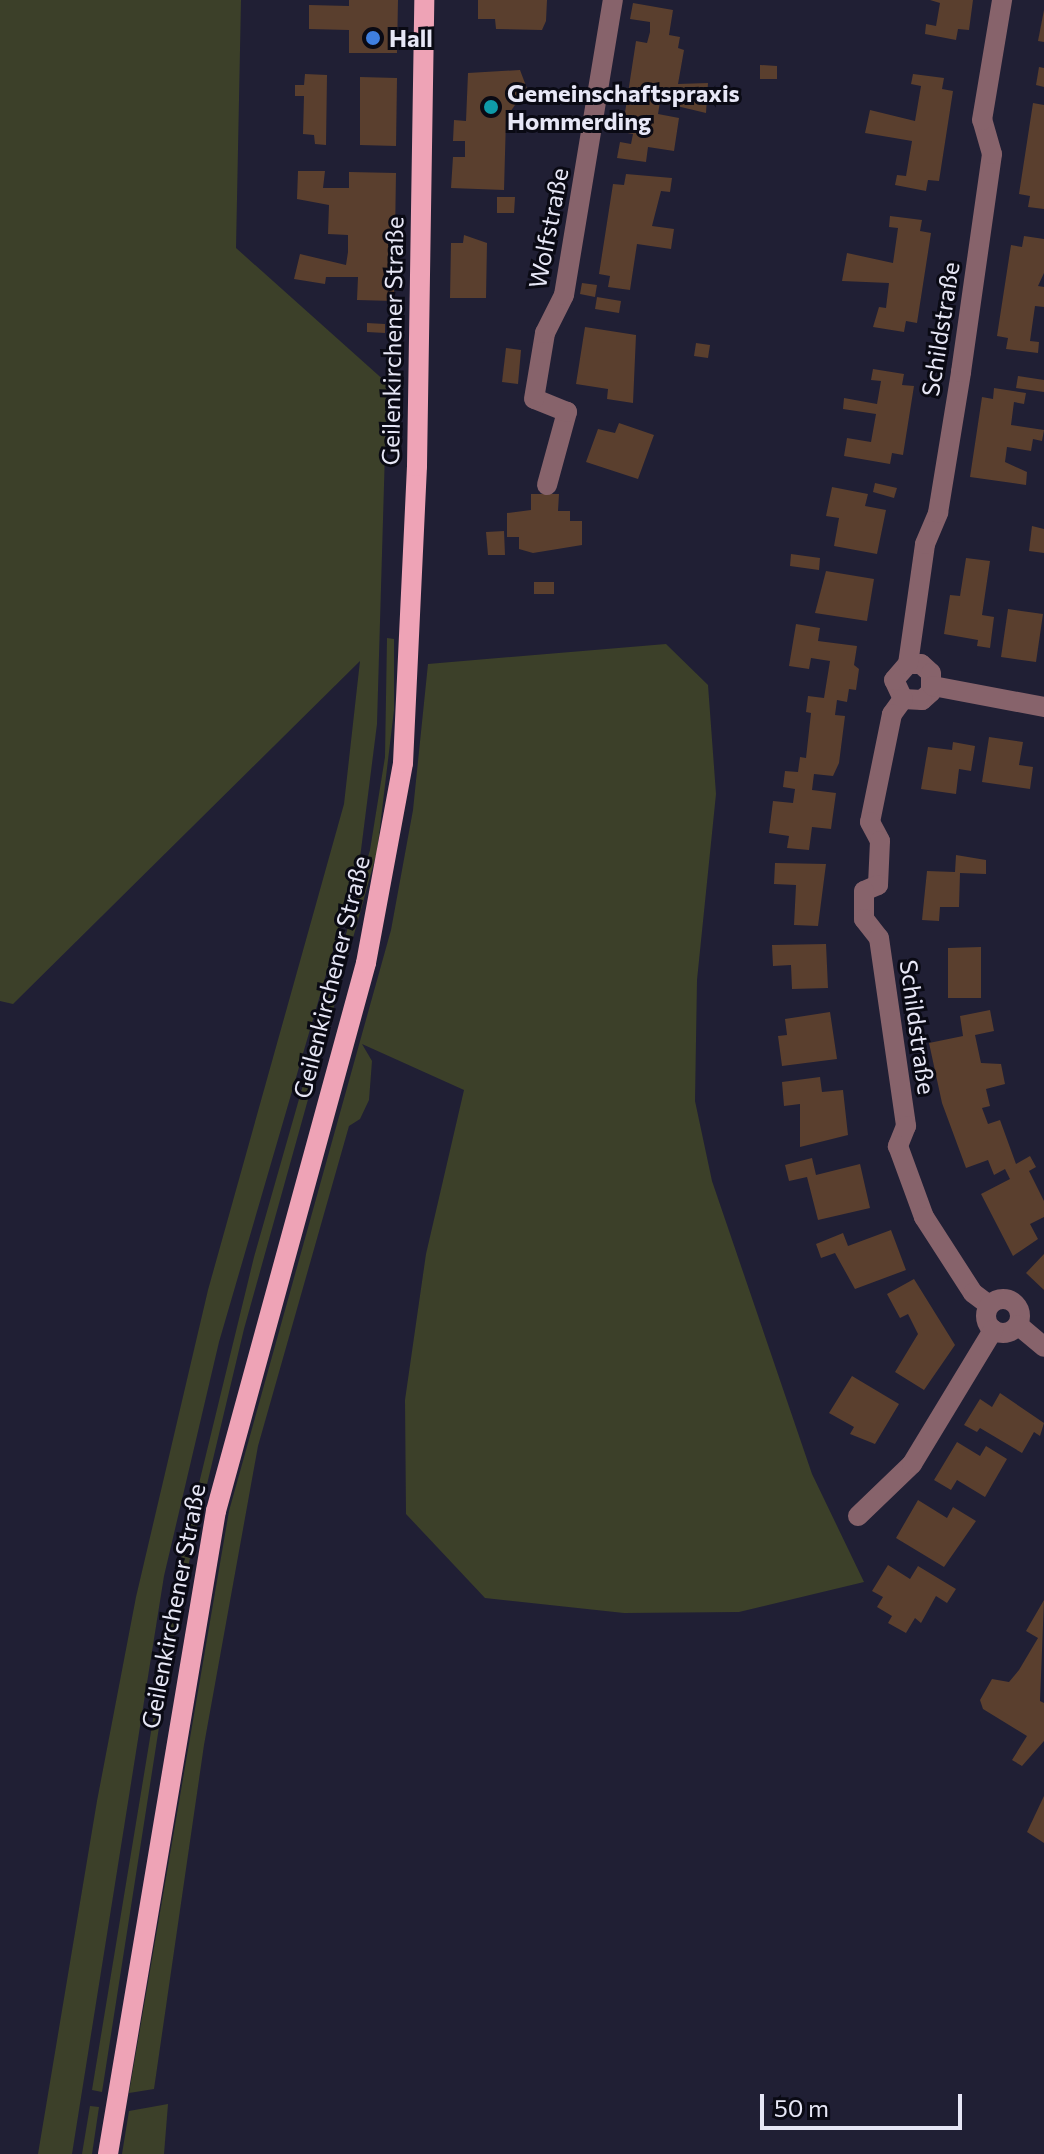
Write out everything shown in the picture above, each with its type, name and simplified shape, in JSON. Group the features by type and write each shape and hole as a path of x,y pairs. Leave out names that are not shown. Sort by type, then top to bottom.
{"main road":[{"name":"Geilenkirchener Straße","path":"108,2154 148,1900 216,1511 366,963 401,775 417,466 424,0"}],"street":[{"name":"Wolfstraße","path":"547,485 567,412 534,399 545,333 564,295 613,0"},
{"name":"Schildstraße","path":"989,1305 973,1293 924,1217 896,1140 906,1126 879,938 864,919 864,891 878,885 880,841 870,822 892,714 903,699 894,680 908,664 979,247 992,154 982,120 1002,0"},
{"path":"908,664 927,668 933,686"},
{"path":"903,699 922,700 933,686"},
{"path":"933,686 1044,707"},
{"path":"1005,1298 1013,1302 1019,1308 1018,1325 1002,1333 993,1330 986,1318 989,1305 1005,1298"},
{"path":"1018,1325 1044,1347"},
{"path":"858,1516 912,1464 993,1330"}],"green space":[{"path":"0,0 241,0 236,248 387,383 377,724 360,858 219,1342 164,1576 72,2154 38,2154 97,1801 136,1597 208,1290 344,804 360,661 13,1004 0,1001"},
{"path":"387,638 394,639 394,710 377,852 244,1329 194,1539 172,1644 102,2092 92,2090 177,1574 254,1257 370,850 385,757"},
{"path":"666,644 708,685 716,794 697,980 695,1101 712,1181 812,1474 864,1582 739,1612 624,1613 485,1598 406,1514 405,1400 426,1254 464,1090 362,1044 372,1061 369,1100 360,1119 349,1126 258,1446 204,1745 154,2089 129,2093 229,1511 391,930 413,810 428,664"},
{"path":"168,2104 164,2154 122,2154 129,2111"},
{"path":"90,2106 99,2107 92,2154 82,2154"}],"building":[{"path":"349,0 398,0 397,53 349,53 349,30 309,29 309,5 349,6"},
{"path":"478,0 547,0 546,21 542,30 496,29 495,19 478,19"},
{"path":"930,0 973,0 969,30 958,29 956,40 925,34 926,24 936,26 940,3"},
{"path":"633,3 673,10 669,35 680,37 678,48 684,50 678,84 708,83 706,113 660,102 658,114 679,118 674,151 648,147 646,162 617,158 620,142 631,144 633,134 622,132 636,41 647,43 650,32 650,22 630,19"},
{"path":"1044,10 1044,42 1038,41"},
{"path":"760,65 777,66 777,79 760,79"},
{"path":"1039,67 1044,68 1044,87 1036,85"},
{"name":"Gemeinschaftspraxis Hommerding","path":"520,70 531,99 515,105 506,118 504,190 451,188 453,157 465,157 465,141 453,141 454,120 466,121 468,73"},
{"path":"305,74 327,75 326,145 315,144 314,135 303,134 304,96 295,96 295,85 304,85"},
{"path":"913,74 944,78 942,89 953,91 939,181 928,180 926,191 895,185 897,175 906,176 912,141 865,133 870,110 915,121 921,86 911,84"},
{"path":"360,77 397,78 396,146 360,145"},
{"path":"1033,103 1044,105 1044,209 1028,207 1030,196 1019,194"},
{"path":"298,171 325,171 323,188 349,188 349,172 396,173 394,301 357,300 358,277 326,277 325,284 294,279 300,254 346,265 348,252 348,235 328,234 329,205 297,199"},
{"path":"626,174 672,178 670,192 661,191 652,226 674,229 671,249 637,244 630,290 608,287 610,276 599,274 613,184 624,185"},
{"path":"497,197 515,197 514,213 497,213"},
{"path":"890,216 922,220 920,231 931,233 917,323 906,321 904,332 873,327 879,307 886,308 889,283 842,281 847,253 893,263 898,228 889,227"},
{"path":"464,235 487,243 486,298 450,298 451,243 463,243"},
{"path":"1024,236 1044,239 1044,273 1038,286 1044,287 1044,307 1035,306 1030,341 1039,342 1038,353 1006,349 1008,338 997,336 1011,245 1022,247"},
{"path":"582,283 597,285 595,297 580,294"},
{"path":"597,297 621,301 619,313 595,309"},
{"path":"367,323 385,324 385,333 367,332"},
{"path":"585,327 636,335 633,403 607,399 608,389 576,384"},
{"path":"696,343 710,345 708,358 694,356"},
{"path":"506,348 521,350 518,384 502,382"},
{"path":"873,369 904,374 902,385 914,386 903,455 892,453 890,464 844,456 847,438 871,442 876,414 843,409 844,398 877,404 881,381 871,380"},
{"path":"1018,376 1044,380 1044,392 1016,388"},
{"path":"994,388 1026,393 1024,404 1014,402 1011,425 1044,430 1042,441 1033,439 1031,451 1007,447 1005,462 1027,472 1026,485 970,477 982,397 993,399"},
{"path":"619,423 654,435 638,479 586,462 598,429 615,433"},
{"path":"875,483 897,488 894,498 873,492"},
{"path":"832,487 868,494 865,506 886,510 877,554 834,546 839,518 826,516"},
{"path":"531,494 559,494 558,511 570,511 570,521 582,521 582,545 533,553 519,549 519,537 507,537 507,513 531,510"},
{"path":"1032,526 1044,529 1044,553 1029,551"},
{"path":"504,531 505,555 488,555 486,532"},
{"path":"791,554 820,558 819,570 790,566"},
{"path":"966,558 990,561 982,615 994,617 990,648 977,646 978,640 944,634 950,595 960,596"},
{"path":"826,571 874,579 867,621 815,613"},
{"path":"534,582 554,582 554,594 534,594"},
{"path":"1008,609 1043,614 1036,662 1001,657"},
{"path":"796,624 820,628 818,641 857,646 854,665 859,669 856,690 849,689 847,702 837,700 835,715 845,716 839,763 833,776 814,774 812,790 836,793 831,829 812,827 809,850 787,848 789,836 769,833 773,801 793,803 795,789 783,787 785,771 798,772 800,757 806,758 811,713 806,712 808,696 824,698 830,661 811,658 809,669 789,666"},
{"path":"989,737 1023,742 1019,765 1033,767 1030,789 982,782"},
{"path":"953,742 975,746 971,771 959,769 956,794 921,789 928,747 952,750"},
{"path":"956,855 986,860 986,874 960,873 959,907 940,907 939,921 922,920 927,871 955,872"},
{"path":"775,863 826,864 818,926 794,925 796,885 774,884"},
{"path":"826,944 828,988 792,989 791,965 773,966 772,945"},
{"path":"981,947 981,998 948,998 948,948"},
{"path":"990,1010 994,1031 975,1035 981,1063 1001,1064 1005,1084 986,1089 990,1106 982,1108 988,1124 1000,1120 1016,1164 1030,1156 1036,1167 1029,1171 1044,1201 1044,1217 1030,1224 1038,1239 1013,1256 981,1194 1010,1179 1005,1169 994,1175 988,1160 966,1168 942,1103 929,1043 963,1036 960,1016"},
{"path":"830,1012 837,1059 782,1066 778,1036 787,1035 785,1019"},
{"path":"820,1077 822,1092 843,1090 848,1135 800,1147 800,1104 784,1106 782,1082"},
{"path":"812,1158 816,1175 860,1164 870,1208 818,1220 807,1177 789,1181 785,1165"},
{"path":"891,1230 906,1270 855,1289 835,1253 821,1258 816,1244 843,1233 848,1246"},
{"path":"1044,1254 1044,1290 1026,1273"},
{"path":"914,1279 955,1345 924,1390 895,1372 918,1334 908,1314 900,1318 887,1294"},
{"path":"852,1376 899,1404 875,1444 850,1434 854,1427 829,1413"},
{"path":"1000,1393 1044,1423 1040,1436 1034,1432 1022,1453 980,1428 977,1432 964,1425 980,1399 992,1407"},
{"path":"957,1442 980,1456 986,1446 1007,1459 985,1497 957,1480 951,1490 934,1480"},
{"path":"918,1500 947,1518 953,1507 976,1521 944,1567 896,1538"},
{"path":"888,1565 910,1579 918,1566 956,1589 947,1603 936,1596 921,1623 915,1618 906,1633 888,1623 892,1616 877,1607 883,1597 872,1591"},
{"path":"1044,1600 1040,1701 1044,1703 1044,1741 1022,1766 1012,1760 1027,1736 983,1709 980,1700 992,1679 1009,1682 1019,1670 1038,1638 1026,1631"},
{"path":"1044,1796 1044,1843 1027,1832"}],"place":[{"name":"Hall","path":"373,38"},
{"name":"Gemeinschaftspraxis Hommerding","path":"491,107"}]}
